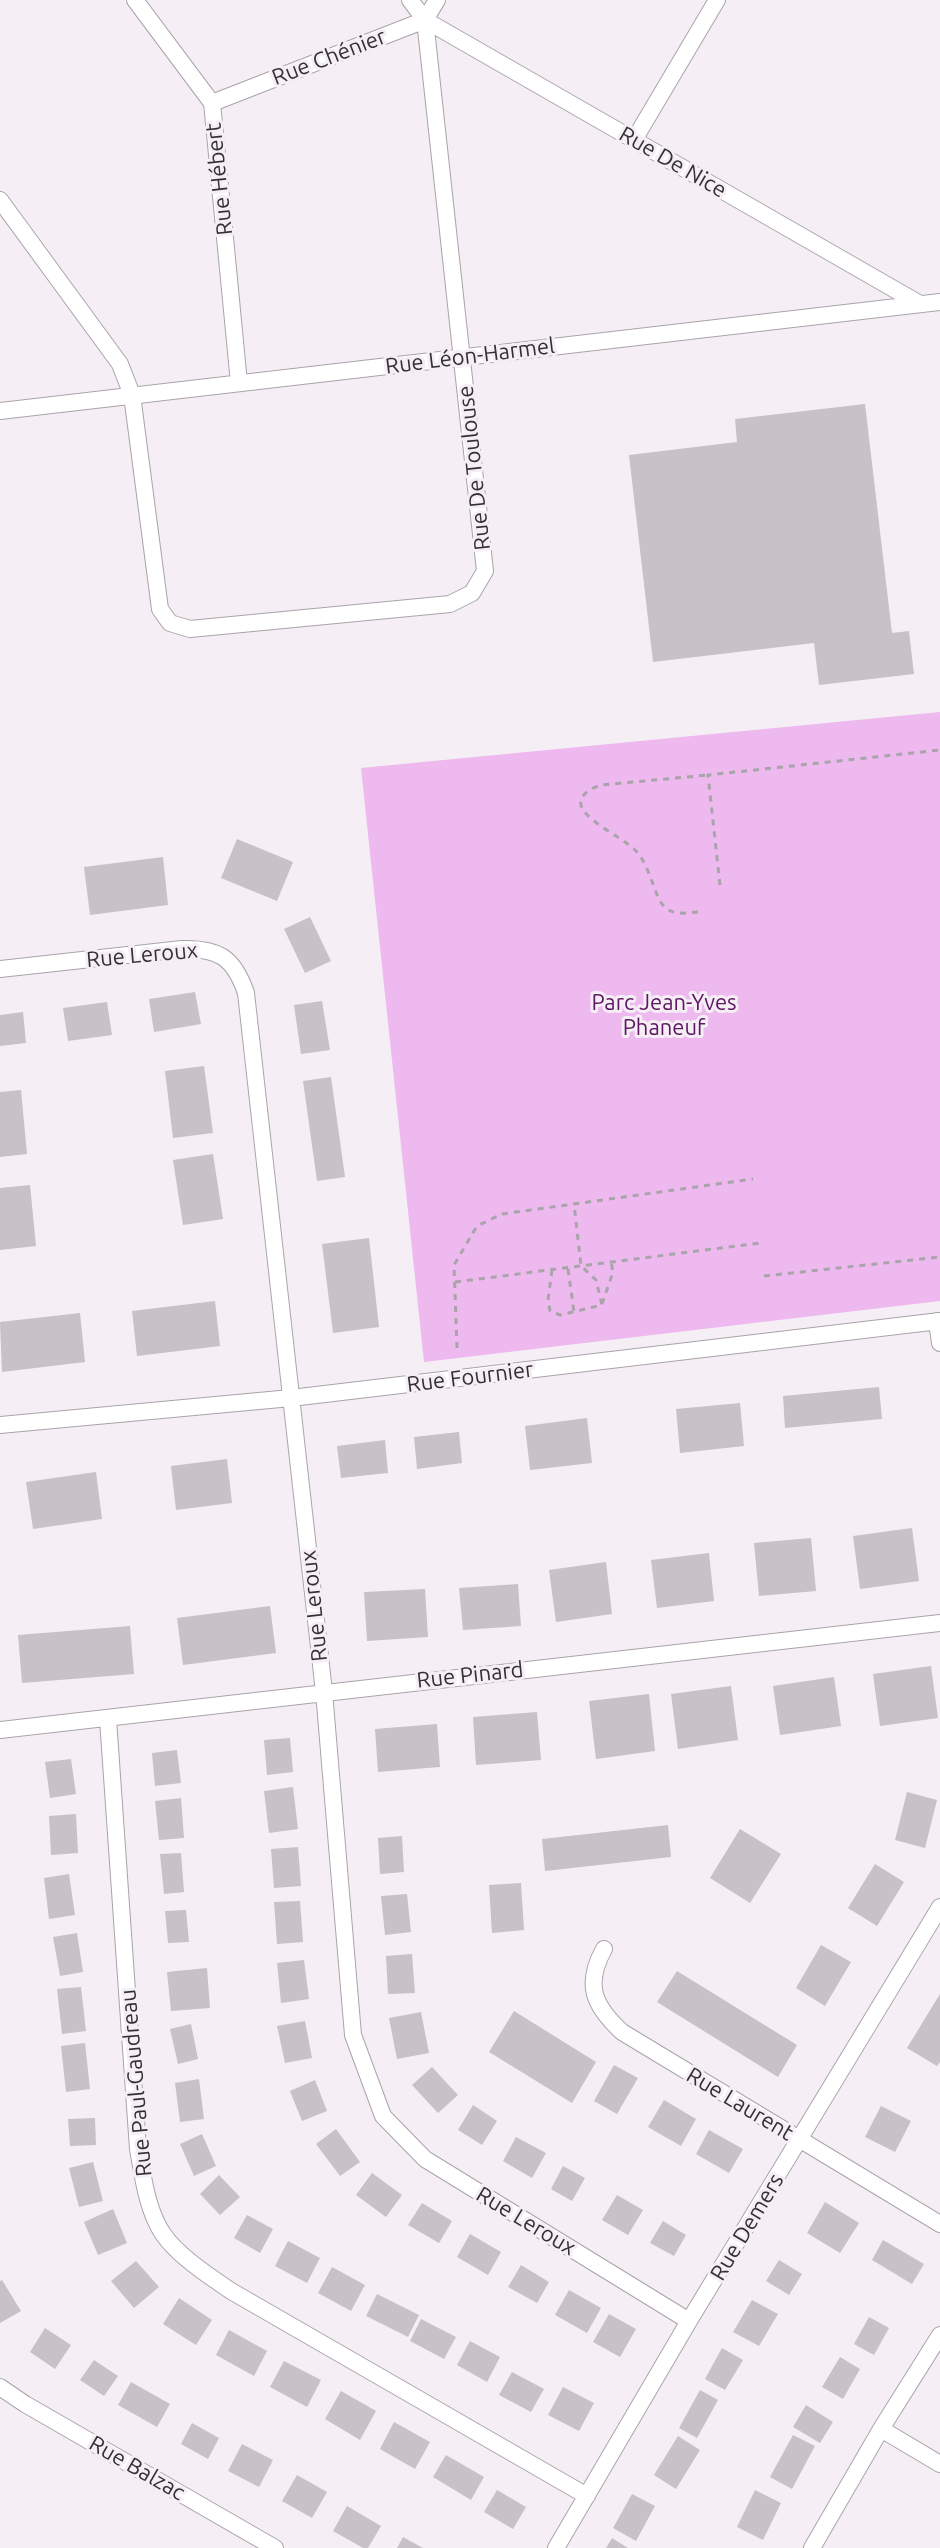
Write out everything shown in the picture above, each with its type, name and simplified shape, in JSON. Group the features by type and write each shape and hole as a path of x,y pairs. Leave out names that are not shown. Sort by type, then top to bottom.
{"street":[{"name":"Rue Hébert","path":"135,0 212,103 239,383"},
{"path":"410,0 425,20 437,0"},
{"path":"634,140 717,0"},
{"name":"Rue Chénier","path":"212,103 425,20"},
{"name":"Rue De Nice","path":"425,20 920,304"},
{"name":"Rue De Toulouse","path":"0,200 120,364 132,395 160,609 170,623 190,629 450,604 472,593 485,571 425,20"},
{"name":"Rue Léon-Harmel","path":"0,411 940,302"},
{"name":"Rue Leroux","path":"0,969 206,948 227,959 239,974 246,993 324,1692 353,2035 383,2116 425,2159 689,2321"},
{"path":"939,1321 940,1343"},
{"name":"Rue Fournier","path":"0,1425 291,1398 939,1321"},
{"name":"Rue Pinard","path":"0,1730 940,1623"},
{"name":"Rue Paul-Gaudreau","path":"108,1719 138,2149 147,2195 163,2234 200,2270 231,2291 587,2496"},
{"name":"Rue Demers","path":"556,2548 689,2321 940,1907"},
{"name":"Rue Laurent","path":"604,1949 592,1986 597,2003 606,2017 641,2044 940,2224"},
{"path":"812,2548 940,2335"},
{"name":"Rue Balzac","path":"0,2387 275,2548"},
{"path":"881,2429 940,2464"}],"path":[{"path":"698,912 670,911 661,904 649,867 636,851 584,812 581,804 583,796 591,788 940,750"},
{"path":"708,775 720,885"},
{"path":"457,1348 454,1265 477,1226 502,1214 753,1179"},
{"path":"574,1204 581,1266 596,1280 602,1305"},
{"path":"455,1282 760,1243"},
{"path":"764,1276 940,1257"},
{"path":"602,1305 613,1272 611,1262"},
{"path":"568,1268 574,1312"},
{"path":"552,1270 548,1300 550,1311 560,1315 602,1305"}],"green space":[{"name":"Parc Jean-Yves Phaneuf","path":"940,712 940,1301 424,1362 361,768"}],"building":[{"path":"865,404 892,633 909,631 914,674 819,685 814,643 653,662 629,455 737,442 735,419"},
{"path":"237,839 293,862 277,901 221,878"},
{"path":"163,857 168,905 90,915 84,867"},
{"path":"310,917 331,961 305,973 284,929"},
{"path":"195,992 201,1024 154,1032 149,999"},
{"path":"322,1001 330,1050 301,1054 294,1005"},
{"path":"107,1002 112,1035 68,1041 63,1008"},
{"path":"23,1012 26,1043 0,1046 0,1015"},
{"path":"204,1066 213,1133 173,1138 165,1071"},
{"path":"331,1077 345,1177 317,1181 303,1081"},
{"path":"21,1090 27,1154 0,1157 0,1092"},
{"path":"213,1154 223,1219 183,1225 173,1160"},
{"path":"30,1185 36,1246 0,1250 0,1188"},
{"path":"369,1238 379,1327 333,1333 322,1244"},
{"path":"215,1301 220,1346 137,1356 132,1311"},
{"path":"80,1313 85,1362 2,1372 0,1322"},
{"path":"879,1387 882,1419 785,1428 783,1396"},
{"path":"740,1403 744,1446 680,1453 676,1409"},
{"path":"587,1418 592,1463 530,1470 525,1426"},
{"path":"459,1432 462,1463 417,1469 414,1437"},
{"path":"385,1440 388,1473 341,1478 337,1446"},
{"path":"227,1459 232,1503 176,1510 171,1466"},
{"path":"96,1472 102,1519 33,1529 26,1482"},
{"path":"912,1528 919,1581 860,1589 853,1536"},
{"path":"811,1538 816,1591 759,1596 754,1543"},
{"path":"709,1553 714,1601 657,1608 651,1560"},
{"path":"606,1562 612,1614 556,1622 549,1570"},
{"path":"518,1584 521,1626 463,1630 459,1588"},
{"path":"425,1589 428,1637 367,1641 364,1592"},
{"path":"270,1606 276,1653 183,1665 177,1618"},
{"path":"130,1626 134,1674 22,1683 18,1635"},
{"path":"931,1666 938,1718 880,1726 873,1674"},
{"path":"834,1677 841,1726 780,1735 773,1686"},
{"path":"731,1686 738,1740 678,1749 671,1694"},
{"path":"649,1694 655,1751 596,1759 589,1701"},
{"path":"537,1712 541,1760 476,1765 473,1717"},
{"path":"437,1724 440,1767 378,1772 375,1729"},
{"path":"290,1738 293,1772 267,1775 264,1740"},
{"path":"177,1750 181,1783 155,1786 152,1753"},
{"path":"71,1759 76,1794 50,1798 45,1762"},
{"path":"293,1787 298,1829 269,1833 264,1791"},
{"path":"907,1792 937,1800 925,1848 895,1840"},
{"path":"181,1798 184,1838 159,1840 155,1801"},
{"path":"76,1814 78,1853 51,1855 49,1816"},
{"path":"668,1825 671,1857 545,1871 542,1839"},
{"path":"740,1829 781,1854 750,1903 710,1878"},
{"path":"402,1836 404,1872 380,1874 378,1838"},
{"path":"298,1847 301,1886 274,1888 271,1849"},
{"path":"181,1853 184,1892 164,1894 160,1854"},
{"path":"875,1864 904,1882 877,1926 848,1908"},
{"path":"69,1874 75,1915 49,1919 44,1878"},
{"path":"521,1883 524,1930 492,1933 489,1885"},
{"path":"407,1894 411,1932 385,1935 381,1896"},
{"path":"300,1901 303,1942 277,1944 274,1902"},
{"path":"186,1910 189,1942 168,1943 165,1911"},
{"path":"77,1933 83,1972 60,1976 53,1937"},
{"path":"821,1945 851,1962 825,2006 796,1988"},
{"path":"412,1954 415,1993 388,1994 386,1956"},
{"path":"304,1960 309,1999 281,2003 277,1963"},
{"path":"207,1968 210,2008 171,2011 167,1972"},
{"path":"677,1971 797,2045 778,2077 657,2002"},
{"path":"81,1987 86,2031 62,2034 57,1989"},
{"path":"940,1994 940,2062 937,2066 907,2048"},
{"path":"514,2011 596,2062 572,2103 489,2052"},
{"path":"421,2012 429,2053 397,2059 389,2018"},
{"path":"305,2021 312,2058 285,2063 277,2026"},
{"path":"191,2024 198,2059 178,2064 170,2029"},
{"path":"85,2043 90,2089 66,2092 61,2046"},
{"path":"614,2065 638,2078 617,2114 594,2101"},
{"path":"432,2067 458,2095 438,2113 412,2085"},
{"path":"199,2079 204,2119 180,2122 175,2083"},
{"path":"315,2080 327,2111 302,2121 290,2091"},
{"path":"664,2100 696,2119 681,2146 648,2127"},
{"path":"473,2105 497,2121 482,2145 458,2130"},
{"path":"881,2106 911,2121 895,2152 865,2137"},
{"path":"95,2118 96,2145 70,2146 68,2119"},
{"path":"336,2129 360,2162 340,2176 316,2144"},
{"path":"709,2130 743,2149 729,2173 696,2154"},
{"path":"202,2134 216,2166 194,2176 180,2144"},
{"path":"516,2137 546,2153 532,2178 503,2161"},
{"path":"93,2162 103,2201 79,2207 69,2168"},
{"path":"563,2166 585,2178 572,2201 551,2189"},
{"path":"372,2173 402,2195 386,2217 356,2195"},
{"path":"219,2175 240,2197 220,2215 200,2194"},
{"path":"617,2195 643,2210 628,2235 602,2220"},
{"path":"825,2202 859,2223 840,2253 807,2233"},
{"path":"422,2203 452,2221 439,2243 408,2225"},
{"path":"113,2209 127,2243 98,2255 84,2222"},
{"path":"247,2215 273,2229 260,2253 234,2238"},
{"path":"663,2221 686,2235 674,2256 650,2243"},
{"path":"470,2234 501,2252 488,2275 457,2257"},
{"path":"883,2240 924,2264 912,2284 872,2260"},
{"path":"288,2241 320,2258 307,2283 275,2266"},
{"path":"779,2260 802,2274 789,2295 766,2281"},
{"path":"136,2261 159,2287 134,2308 111,2281"},
{"path":"521,2265 549,2282 537,2303 508,2287"},
{"path":"332,2267 365,2285 351,2311 318,2293"},
{"path":"0,2281 21,2311 0,2323"},
{"path":"569,2290 601,2308 587,2333 555,2315"},
{"path":"377,2294 419,2315 408,2337 366,2316"},
{"path":"179,2298 212,2320 196,2345 163,2324"},
{"path":"752,2300 778,2314 759,2346 733,2332"},
{"path":"609,2314 636,2329 620,2357 593,2342"},
{"path":"869,2317 889,2328 874,2355 854,2344"},
{"path":"421,2319 456,2337 444,2359 410,2341"},
{"path":"45,2328 71,2345 55,2369 30,2352"},
{"path":"229,2330 267,2351 254,2376 216,2355"},
{"path":"470,2341 500,2357 487,2382 457,2365"},
{"path":"722,2348 743,2360 725,2390 705,2379"},
{"path":"840,2357 860,2369 843,2399 822,2387"},
{"path":"94,2360 118,2376 104,2396 80,2380"},
{"path":"284,2361 321,2380 307,2407 270,2387"},
{"path":"512,2372 544,2389 531,2412 499,2395"},
{"path":"131,2382 170,2404 157,2427 118,2405"},
{"path":"563,2387 594,2403 579,2431 548,2415"},
{"path":"700,2390 718,2400 697,2438 679,2428"},
{"path":"341,2391 376,2411 360,2440 325,2419"},
{"path":"806,2405 833,2422 820,2443 793,2427"},
{"path":"394,2422 430,2442 415,2469 380,2449"},
{"path":"192,2423 219,2438 208,2459 181,2444"},
{"path":"793,2435 815,2446 792,2489 770,2477"},
{"path":"678,2436 700,2450 676,2489 654,2475"},
{"path":"242,2444 273,2460 259,2487 228,2471"},
{"path":"446,2455 484,2477 471,2500 433,2477"},
{"path":"297,2475 327,2492 312,2518 282,2501"},
{"path":"497,2490 526,2507 513,2529 484,2512"},
{"path":"755,2490 781,2503 763,2540 737,2527"},
{"path":"632,2494 655,2506 636,2541 613,2528"},
{"path":"347,2506 381,2526 368,2548 333,2531"},
{"path":"403,2537 423,2548 397,2548"},
{"path":"612,2538 628,2548 606,2548"}]}
